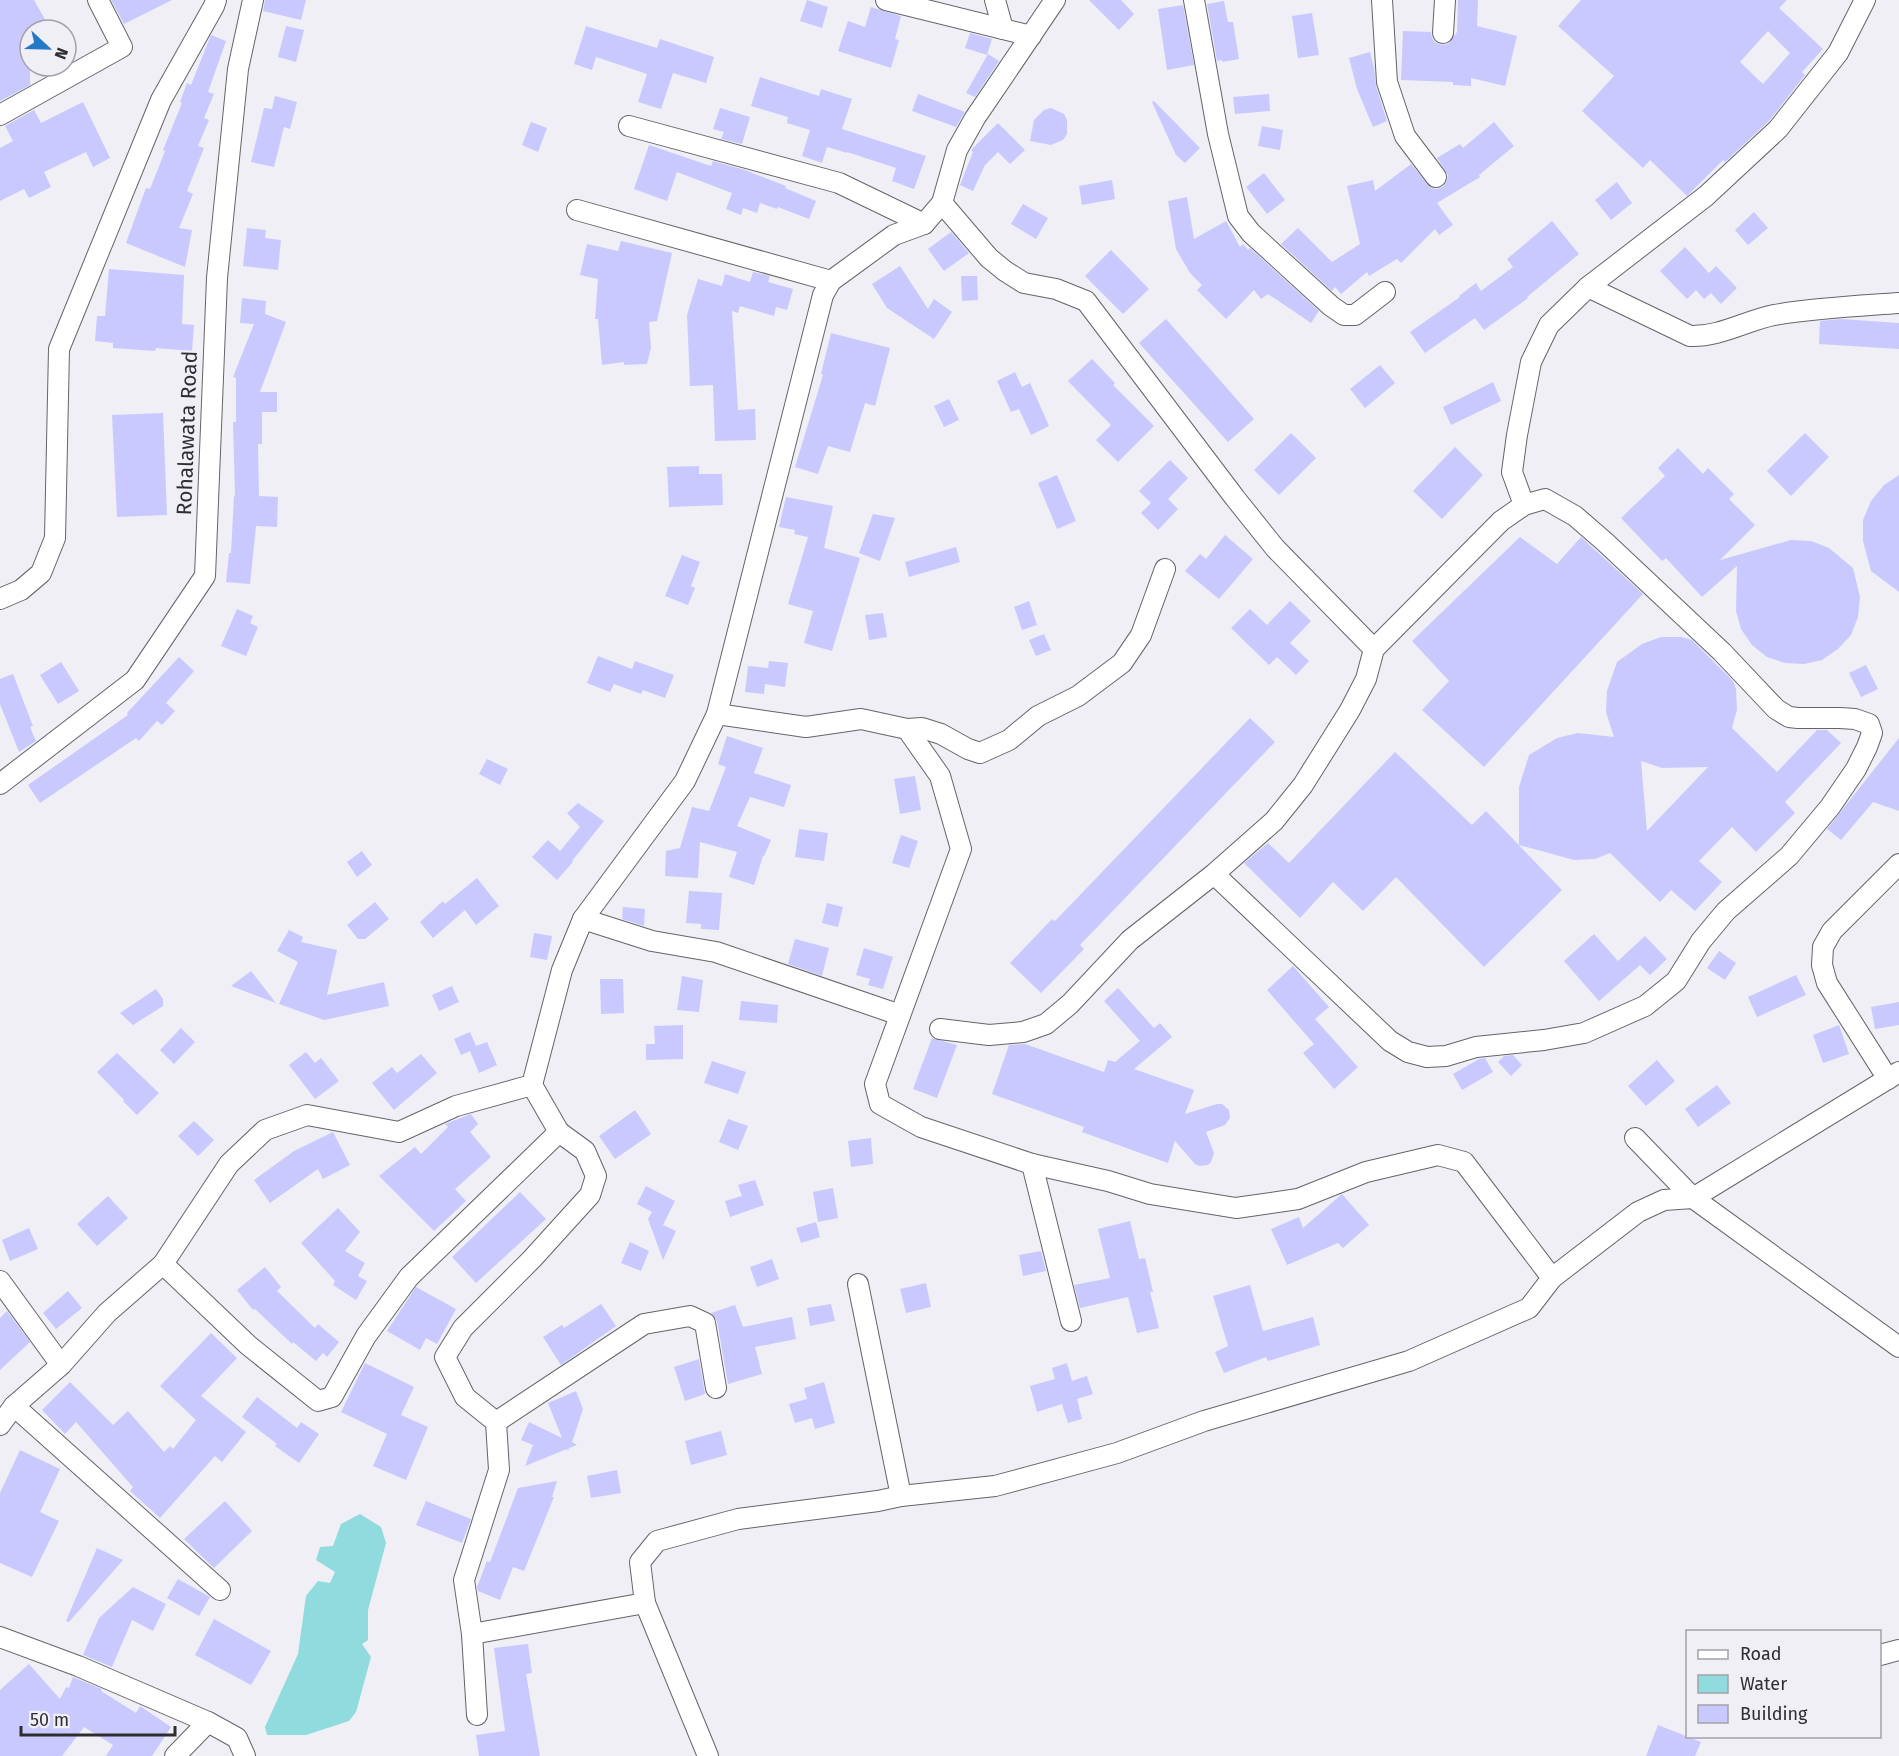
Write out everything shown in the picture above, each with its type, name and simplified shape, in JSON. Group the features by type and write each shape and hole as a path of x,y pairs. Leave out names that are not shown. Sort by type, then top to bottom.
{"street":[{"path":"0,115 122,47 98,0"},
{"path":"0,599 21,590 41,573 55,538 59,349 161,100 216,0"},
{"name":"Rohalawata Road","path":"3,774 135,680 205,576 217,278 238,69 253,0"},
{"path":"886,0 1031,36"},
{"path":"995,0 1003,29"},
{"path":"477,1715 472,1634 464,1580 499,1470 496,1422 465,1397 446,1357 463,1328 532,1259 590,1195 596,1176 585,1151 559,1132 532,1085 562,970 584,919 685,781 717,714 823,295 831,281 894,234 924,224 942,203 957,150 975,118 1055,0"},
{"path":"1194,0 1218,134 1238,216 1251,233 1344,315 1355,315 1385,292"},
{"path":"1382,0 1387,82 1405,136 1436,177"},
{"path":"1443,33 1445,0"},
{"path":"1524,505 1512,472 1517,435 1531,362 1549,325 1588,287 1706,196 1778,129 1838,53 1865,0"},
{"path":"629,126 839,183 924,224"},
{"path":"942,203 989,258 1005,271 1024,283 1056,289 1086,301 1275,548 1374,649"},
{"path":"578,210 831,281"},
{"path":"1588,287 1690,336 1706,337 1772,315 1899,303"},
{"path":"940,1029 989,1035 1023,1032 1046,1024 1070,1004 1130,940 1214,874 1274,821 1304,785 1350,710 1366,679 1374,649 1501,521 1524,505 1545,499 1575,516 1722,652 1776,709 1789,717 1855,719 1869,724 1872,733 1868,747 1856,769 1830,807 1789,856 1726,911 1701,941 1676,981 1645,1006 1584,1033 1476,1047 1446,1056 1427,1057 1408,1052 1390,1041 1214,874"},
{"path":"717,714 806,727 861,719 907,729 922,728 941,734 980,753 1009,740 1038,716 1078,696 1122,663 1141,635 1165,569"},
{"path":"907,729 940,776 962,849 875,1084 880,1104 921,1127 1032,1164 1108,1181 1150,1194 1236,1208 1298,1199 1366,1172 1438,1155 1464,1162 1552,1278"},
{"path":"708,1756 645,1603 640,1562 657,1541 738,1519 901,1496 995,1486 1052,1471 1117,1453 1204,1421 1408,1361 1529,1308 1552,1278 1638,1212 1664,1200 1693,1198 1894,1075 1827,983 1822,965 1823,947 1832,931 1899,864"},
{"path":"584,919 652,941 716,952 900,1015"},
{"path":"0,1425 14,1406 61,1365 107,1313 163,1264 229,1164 265,1130 307,1114 399,1132 456,1106 532,1085"},
{"path":"163,1264 248,1345 318,1401 332,1398 366,1336 409,1277 559,1132"},
{"path":"1635,1137 1693,1198 1899,1347"},
{"path":"1032,1164 1071,1321"},
{"path":"0,1281 61,1365"},
{"path":"858,1284 901,1496"},
{"path":"496,1422 644,1324 690,1316 705,1323 716,1388"},
{"path":"14,1406 220,1590"},
{"path":"472,1634 645,1603"},
{"path":"0,1637 78,1666 208,1722 237,1738 245,1756"},
{"path":"1881,1655 1899,1650"},
{"path":"175,1756 208,1722"}],"water":[{"path":"360,1514 381,1527 386,1543 368,1610 368,1640 362,1644 371,1657 356,1712 349,1721 306,1735 267,1735 265,1727 298,1654 306,1596 318,1581 330,1583 335,1572 316,1560 320,1547 333,1546 341,1524"}],"building":[{"path":"0,0 34,0 44,18 18,18 18,78 30,78 30,85 0,101"},
{"path":"111,0 172,0 124,24"},
{"path":"265,0 306,0 301,20 263,11"},
{"path":"807,0 828,7 822,28 800,21"},
{"path":"1089,0 1121,0 1134,14 1119,30"},
{"path":"1458,0 1478,0 1477,26 1517,36 1505,86 1471,78 1471,86 1453,85 1453,82 1401,80 1403,31 1431,32 1436,43 1443,45 1449,43 1457,32"},
{"path":"1581,0 1787,0 1779,8 1823,49 1802,72 1805,75 1769,121 1725,162 1723,160 1687,196 1650,160 1643,168 1582,111 1614,76 1558,26","holes":["1768,31 1790,53 1763,84 1740,62"]},
{"path":"1224,1 1228,22 1233,22 1239,59 1222,62 1222,60 1217,61 1207,4"},
{"path":"1183,5 1194,65 1167,70 1158,9"},
{"path":"871,7 901,16 895,39 899,40 891,68 838,51 848,21 865,27"},
{"path":"1312,13 1319,55 1298,58 1292,16"},
{"path":"286,26 304,30 296,62 278,57"},
{"path":"586,26 657,48 660,39 714,57 706,83 673,73 661,109 638,102 647,74 596,57 592,70 574,64"},
{"path":"970,33 992,39 987,55 965,48"},
{"path":"211,35 226,41 208,92 214,94 204,118 209,120 198,146 204,148 187,191 193,194 179,228 192,230 185,267 126,243 146,188 150,189 165,151 163,150 182,103 180,102 187,83 191,85"},
{"path":"1370,52 1376,86 1387,121 1373,127 1357,89 1349,58"},
{"path":"988,54 999,61 975,97 966,93"},
{"path":"760,77 819,96 821,89 852,99 842,129 926,156 914,189 892,181 896,168 847,152 827,147 822,163 802,156 810,130 787,123 788,117 751,106"},
{"path":"918,94 965,112 956,127 912,111"},
{"path":"1269,94 1270,111 1235,114 1233,97"},
{"path":"275,96 297,102 290,129 284,127 274,167 251,162 264,108 272,109"},
{"path":"1154,101 1200,148 1185,163 1176,155 1152,102"},
{"path":"83,102 110,158 93,167 86,152 44,172 51,187 29,198 24,189 0,201 0,148 13,141 5,126 34,110 41,123"},
{"path":"720,108 750,117 742,144 721,139 724,132 713,129"},
{"path":"1051,108 1064,114 1067,120 1067,134 1063,140 1051,145 1030,141 1034,120 1044,110"},
{"path":"531,122 547,128 538,152 522,145"},
{"path":"1494,122 1514,146 1479,175 1480,177 1437,203 1453,225 1439,235 1435,229 1401,263 1397,259 1369,276 1367,272 1341,294 1335,287 1332,291 1281,244 1298,228 1332,262 1360,244 1347,186 1373,180 1375,191 1411,164 1431,188 1443,187 1448,175 1437,158 1460,144 1463,148"},
{"path":"998,123 1025,150 1010,164 998,152 985,165 973,191 960,185 973,152 971,150"},
{"path":"1262,126 1283,130 1280,150 1258,146"},
{"path":"649,145 711,166 713,161 745,170 786,186 785,188 816,201 809,219 760,203 757,213 743,208 741,215 726,209 732,193 677,172 667,201 634,189"},
{"path":"1264,173 1285,200 1267,214 1246,187"},
{"path":"1112,180 1115,199 1082,205 1079,186"},
{"path":"1617,182 1632,203 1611,220 1595,200"},
{"path":"1187,197 1194,239 1226,221 1240,247 1243,244 1248,250 1250,248 1319,311 1311,323 1268,294 1261,299 1254,290 1226,319 1197,290 1202,285 1190,273 1176,249 1168,201"},
{"path":"1023,204 1048,218 1036,239 1011,224"},
{"path":"1754,212 1768,228 1748,245 1735,230"},
{"path":"1552,221 1579,254 1528,298 1484,330 1475,318 1425,353 1410,332 1476,283 1481,291 1513,267 1507,259"},
{"path":"247,228 266,230 265,238 281,240 278,270 243,266"},
{"path":"951,232 969,253 944,271 928,249"},
{"path":"621,241 672,253 657,321 649,322 651,348 647,364 624,365 624,362 602,365 598,319 595,319 598,279 580,275 587,244 618,251"},
{"path":"1685,247 1709,273 1716,266 1737,288 1721,304 1711,293 1704,299 1696,290 1687,299 1660,271"},
{"path":"1111,250 1149,289 1123,314 1085,276"},
{"path":"900,266 928,309 934,299 952,312 934,339 887,308 872,284"},
{"path":"109,269 184,275 182,324 194,325 192,351 113,348 113,343 95,341 97,316 105,316"},
{"path":"753,272 770,276 768,282 793,289 787,310 776,307 774,316 740,306 738,313 732,311 738,410 755,409 756,440 715,441 713,385 690,386 687,315 698,279 722,286 725,274 750,282"},
{"path":"961,276 977,276 978,300 962,301"},
{"path":"242,298 266,301 265,314 286,322 260,392 277,392 277,412 262,412 262,444 258,444 259,496 278,497 277,527 256,526 250,584 226,582 229,553 231,553 235,496 233,422 236,422 236,378 233,377 254,324 240,323"},
{"path":"1166,319 1254,419 1228,442 1139,343"},
{"path":"1841,319 1899,323 1899,349 1819,344 1820,321"},
{"path":"831,333 890,348 875,406 865,403 850,452 828,446 818,474 795,467 823,375 821,374"},
{"path":"1092,359 1115,383 1113,385 1154,426 1118,462 1096,440 1111,425 1068,381"},
{"path":"1380,365 1395,383 1365,408 1350,389"},
{"path":"1015,372 1022,387 1030,383 1049,426 1031,435 1019,409 1011,412 997,381"},
{"path":"1493,382 1501,401 1451,425 1443,407"},
{"path":"949,399 959,420 944,427 934,406"},
{"path":"163,413 167,515 117,517 112,415"},
{"path":"1291,433 1316,458 1279,495 1254,470"},
{"path":"1805,433 1829,457 1791,496 1767,471"},
{"path":"1455,447 1483,475 1442,519 1413,491"},
{"path":"1678,448 1703,474 1708,468 1734,494 1729,499 1755,525 1720,560 1791,540 1811,541 1829,548 1853,568 1860,597 1858,617 1851,635 1838,649 1822,660 1804,664 1785,663 1767,657 1752,645 1741,629 1736,611 1737,566 1702,597 1666,558 1662,561 1621,518 1665,476 1658,468"},
{"path":"1170,460 1188,478 1168,499 1178,509 1158,530 1141,513 1151,503 1139,491"},
{"path":"699,466 699,474 722,474 723,505 669,507 667,467"},
{"path":"1057,475 1076,521 1057,529 1038,483"},
{"path":"1899,475 1899,592 1871,571 1863,541 1863,520 1871,501 1884,485"},
{"path":"786,497 833,506 824,548 860,558 832,651 804,643 813,611 788,604 808,537 794,534 795,530 779,527"},
{"path":"873,514 895,518 880,561 859,553"},
{"path":"1225,535 1253,559 1219,599 1185,571 1200,554 1206,559"},
{"path":"1520,537 1557,564 1581,537 1643,594 1484,767 1422,710 1449,681 1412,641"},
{"path":"956,547 960,562 909,577 905,562"},
{"path":"682,555 700,562 691,586 695,588 688,605 665,596"},
{"path":"1029,601 1037,625 1022,630 1014,607"},
{"path":"1290,601 1311,621 1290,643 1309,661 1296,675 1277,657 1269,665 1231,628 1250,609 1267,625"},
{"path":"237,609 253,616 250,623 258,627 246,656 221,646"},
{"path":"883,613 887,637 869,640 865,615"},
{"path":"1044,634 1051,650 1036,656 1029,640"},
{"path":"1661,637 1681,637 1692,640 1733,681 1736,689 1737,710 1732,728 1777,772 1817,730 1827,730 1841,743 1785,802 1795,813 1756,852 1732,827 1699,861 1722,882 1695,911 1671,890 1660,902 1610,853 1595,859 1574,860 1519,845 1519,787 1529,755 1557,738 1578,733 1614,737 1606,712 1607,691 1617,662 1642,644","holes":["1641,761 1662,768 1708,767 1647,831"]},
{"path":"598,656 632,669 635,661 674,675 665,698 643,690 641,694 614,684 610,692 587,683"},
{"path":"179,657 194,671 166,703 175,711 162,725 157,721 139,741 136,738 40,803 28,785 128,715 127,713"},
{"path":"769,661 788,663 785,687 765,684 764,694 745,692 748,666 768,668"},
{"path":"61,662 79,691 58,704 40,675"},
{"path":"1866,665 1878,689 1861,697 1849,673"},
{"path":"13,674 33,726 30,727 36,741 19,752 0,704 0,679"},
{"path":"1250,718 1275,742 1080,945 1084,949 1041,993 1010,963 1052,919 1055,921"},
{"path":"727,736 763,748 754,773 791,785 784,807 750,797 737,826 771,840 763,856 754,885 729,877 737,852 700,842 698,878 665,876 666,851 680,848 692,807 709,811 726,767 718,764"},
{"path":"1899,738 1899,811 1873,802 1841,840 1827,829"},
{"path":"1395,752 1472,825 1486,811 1562,890 1484,967 1396,877 1363,911 1333,882 1300,918 1244,863 1268,843 1289,863"},
{"path":"487,759 508,769 500,785 479,774"},
{"path":"915,776 921,810 900,814 894,779"},
{"path":"578,803 604,821 557,880 532,857 548,840 560,851 580,827 567,813"},
{"path":"799,829 828,833 824,861 795,857"},
{"path":"901,835 918,841 909,868 892,863"},
{"path":"362,851 372,865 357,877 347,862"},
{"path":"477,878 499,906 476,925 465,910 433,938 420,922 443,901 445,904"},
{"path":"689,891 722,893 719,930 701,929 701,924 686,923"},
{"path":"375,902 389,919 365,939 358,939 347,925"},
{"path":"827,903 843,907 838,927 822,923"},
{"path":"623,907 645,909 644,926 622,919"},
{"path":"289,930 303,937 301,942 337,950 327,995 384,982 389,1006 324,1020 279,1004 298,962 277,951"},
{"path":"534,933 552,936 547,960 530,957"},
{"path":"1594,934 1618,961 1645,936 1667,959 1650,975 1640,965 1599,1001 1564,961"},
{"path":"795,939 829,948 822,976 788,964"},
{"path":"864,948 893,957 883,989 868,985 870,979 856,975"},
{"path":"1719,951 1736,963 1725,980 1707,968"},
{"path":"1293,966 1329,1007 1315,1019 1358,1067 1334,1089 1303,1053 1314,1044 1267,990"},
{"path":"251,971 276,1003 231,986"},
{"path":"1796,975 1806,995 1757,1017 1748,997"},
{"path":"682,976 703,980 699,1012 677,1010"},
{"path":"600,979 623,979 624,1013 601,1014"},
{"path":"452,986 459,1002 439,1011 432,995"},
{"path":"1118,988 1154,1028 1160,1023 1172,1037 1134,1069 1194,1090 1185,1114 1217,1104 1222,1104 1229,1110 1230,1118 1225,1125 1206,1132 1214,1153 1208,1165 1195,1164 1175,1141 1168,1163 1082,1132 1084,1127 992,1094 1009,1045 1025,1044 1104,1072 1108,1060 1115,1062 1140,1041 1104,1001"},
{"path":"156,989 163,999 163,1006 133,1025 120,1013"},
{"path":"741,1001 778,1005 777,1023 739,1020"},
{"path":"1899,1002 1899,1025 1875,1029 1871,1007"},
{"path":"683,1025 683,1059 646,1060 646,1044 655,1044 654,1026"},
{"path":"1839,1025 1849,1054 1823,1063 1813,1035"},
{"path":"181,1028 195,1042 174,1064 160,1050"},
{"path":"470,1032 476,1046 487,1042 497,1065 479,1073 470,1051 461,1055 454,1039"},
{"path":"932,1038 957,1045 937,1098 913,1089"},
{"path":"306,1052 315,1063 321,1058 339,1081 315,1099 289,1065"},
{"path":"117,1053 159,1093 137,1115 97,1072"},
{"path":"421,1054 437,1073 394,1110 372,1083 392,1067 397,1073"},
{"path":"1513,1055 1522,1065 1511,1076 1498,1062 1504,1056"},
{"path":"1485,1058 1493,1072 1462,1090 1453,1074"},
{"path":"1657,1060 1675,1081 1646,1106 1628,1086"},
{"path":"712,1061 746,1072 738,1094 704,1083"},
{"path":"1717,1085 1731,1103 1698,1127 1685,1109"},
{"path":"635,1110 651,1134 615,1159 599,1136"},
{"path":"471,1114 478,1124 470,1132 491,1157 455,1189 466,1201 434,1231 379,1176 415,1147 421,1154 448,1127 445,1124"},
{"path":"728,1119 748,1126 738,1150 719,1142"},
{"path":"194,1121 214,1140 198,1156 178,1136"},
{"path":"333,1132 350,1165 323,1179 318,1169 270,1203 254,1180 294,1151"},
{"path":"871,1138 873,1164 851,1167 848,1141"},
{"path":"755,1180 764,1205 730,1217 725,1201 742,1196 738,1185"},
{"path":"646,1186 675,1201 663,1225 676,1231 663,1260 648,1219 652,1212 637,1204"},
{"path":"833,1188 838,1218 818,1222 813,1192"},
{"path":"520,1192 546,1219 476,1283 452,1257"},
{"path":"1342,1194 1369,1225 1343,1248 1338,1243 1287,1265 1271,1229 1299,1217 1303,1228"},
{"path":"108,1196 128,1218 97,1246 77,1224"},
{"path":"338,1208 360,1232 345,1251 365,1263 358,1276 367,1281 356,1300 333,1285 335,1281 301,1243"},
{"path":"1130,1221 1139,1259 1145,1258 1159,1328 1137,1333 1128,1297 1080,1308 1074,1285 1110,1278 1098,1229"},
{"path":"816,1222 820,1237 801,1243 796,1228"},
{"path":"29,1228 38,1249 10,1261 2,1240"},
{"path":"630,1242 649,1251 641,1271 621,1263"},
{"path":"1041,1251 1046,1271 1023,1276 1019,1255"},
{"path":"772,1259 779,1279 757,1287 750,1267"},
{"path":"265,1267 281,1287 277,1291 315,1328 318,1324 339,1342 327,1357 323,1353 316,1361 293,1342 292,1344 255,1309 253,1310 237,1290"},
{"path":"926,1283 931,1307 906,1313 900,1289"},
{"path":"1250,1285 1263,1331 1313,1317 1320,1345 1268,1361 1266,1357 1224,1373 1215,1352 1228,1346 1213,1296"},
{"path":"416,1287 456,1309 437,1344 426,1338 420,1350 387,1331"},
{"path":"68,1291 82,1308 56,1329 43,1313"},
{"path":"601,1304 616,1326 561,1365 543,1337 562,1325 564,1328"},
{"path":"831,1304 835,1321 810,1326 807,1308"},
{"path":"735,1305 743,1327 792,1317 796,1339 755,1347 762,1374 728,1384 717,1321 711,1313"},
{"path":"7,1311 30,1342 0,1370 0,1318"},
{"path":"211,1333 237,1358 201,1396 246,1432 222,1462 215,1456 160,1518 130,1491 133,1487 76,1422 65,1434 42,1410 70,1382 113,1425 128,1411 164,1452 170,1446 173,1449 196,1420 160,1386"},
{"path":"699,1359 705,1394 685,1401 674,1367"},
{"path":"365,1363 414,1387 401,1415 428,1427 406,1480 373,1466 387,1434 341,1412"},
{"path":"1067,1363 1072,1381 1087,1376 1093,1394 1077,1399 1082,1419 1068,1423 1062,1404 1037,1412 1030,1386 1055,1379 1052,1368"},
{"path":"824,1382 835,1423 815,1429 812,1418 795,1423 789,1404 807,1399 804,1388"},
{"path":"576,1391 583,1409 572,1442 577,1445 569,1448 568,1451 567,1449 525,1466 533,1445 521,1440 529,1422 562,1438 548,1403"},
{"path":"257,1397 297,1428 301,1422 319,1434 299,1463 275,1446 277,1444 242,1417"},
{"path":"721,1431 727,1455 691,1465 685,1441"},
{"path":"20,1450 60,1469 40,1512 59,1521 32,1577 0,1563 0,1493"},
{"path":"617,1470 621,1493 591,1498 587,1476"},
{"path":"557,1481 552,1497 554,1497 524,1571 513,1567 500,1600 478,1591 477,1587 487,1561 490,1562 518,1488"},
{"path":"225,1501 252,1531 214,1568 184,1539"},
{"path":"426,1501 471,1519 462,1543 416,1525"},
{"path":"97,1548 123,1560 69,1622 66,1621"},
{"path":"178,1579 210,1597 199,1616 167,1598"},
{"path":"133,1587 166,1604 153,1631 132,1620 112,1667 83,1655 99,1618"},
{"path":"214,1619 271,1651 251,1685 195,1655"},
{"path":"528,1644 532,1673 526,1674 540,1756 479,1756 476,1735 505,1731 494,1648"},
{"path":"29,1664 60,1699 66,1687 69,1688 73,1677 102,1689 101,1691 136,1713 140,1706 171,1727 152,1756 106,1756 113,1745 84,1727 62,1756 0,1756 0,1690"},
{"path":"1658,1725 1701,1742 1695,1756 1646,1756"}]}
